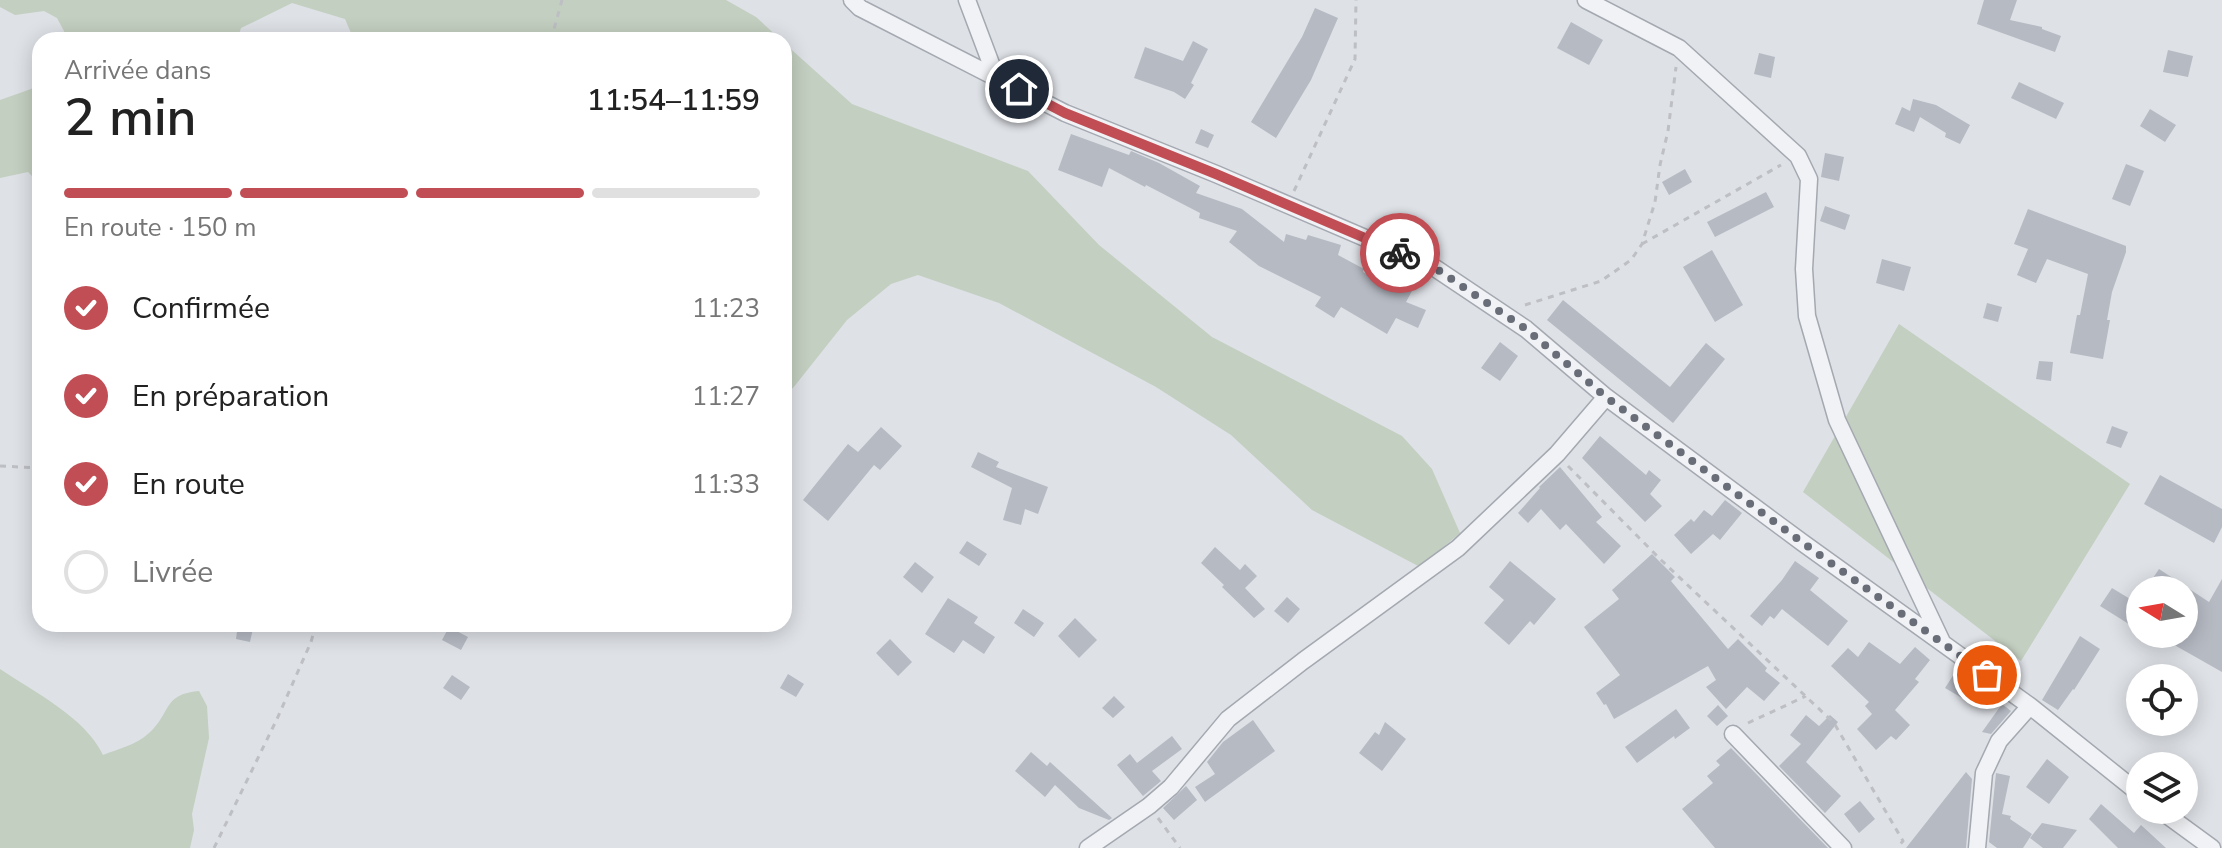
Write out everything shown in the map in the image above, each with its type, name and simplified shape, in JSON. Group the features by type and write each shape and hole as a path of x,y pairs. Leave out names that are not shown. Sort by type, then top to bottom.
{"street":[{"path":"841,0 856,4 1065,113 1435,268 1526,329 1606,397 2030,706 2126,783"},
{"path":"967,0 996,77"},
{"path":"1586,0 1679,48 1798,156 1809,179 1804,269 1807,316 1837,420 1943,644"},
{"path":"1088,848 1171,787 1228,719 1458,548 1557,454 1606,397"},
{"path":"1981,846 1978,827 1984,773 1999,741 2030,706"},
{"path":"1733,734 1843,848"},
{"path":"2179,824 2212,848"}],"path":[{"path":"553,32 562,0"},
{"path":"1287,204 1355,59 1356,0"},
{"path":"1503,314 1601,281 1631,260 1642,244 1655,202 1679,48"},
{"path":"1642,244 1798,156"},
{"path":"1557,454 1661,560 1834,723 1903,841 1897,848"},
{"path":"0,466 32,468"},
{"path":"214,848 277,719 314,632"},
{"path":"1733,734 1738,727 1806,696"},
{"path":"1149,806 1180,848"}],"green space":[{"path":"0,0 726,0 756,17 772,32 351,32 345,19 292,3 241,28 240,32 64,32 57,18 44,11 15,15 0,7"},
{"path":"792,50 852,104 1028,171 1099,245 1212,337 1402,436 1432,469 1460,533 1420,567 1312,510 1231,435 1156,387 999,303 918,275 891,284 847,320 793,388"},
{"path":"31,89 32,176 28,172 0,178 0,100"},
{"path":"1899,324 2130,484 2021,661 1803,492"},
{"path":"0,669 71,717 95,741 103,755 144,737 156,726 173,701 179,696 199,691 207,706 209,738 192,814 194,830 190,848 0,848"}],"building":[{"path":"1984,0 2017,0 2010,20 2042,27 2061,36 2055,52 1977,24"},
{"path":"1315,8 1338,18 1311,80 1276,138 1251,122 1302,37"},
{"path":"1571,22 1603,40 1589,65 1557,48"},
{"path":"1193,41 1208,49 1185,99 1134,78 1145,47 1183,61"},
{"path":"2168,50 2193,56 2188,77 2163,72"},
{"path":"1759,53 1775,57 1771,78 1754,74"},
{"path":"2019,82 2064,103 2056,119 2011,98"},
{"path":"1913,99 1936,105 1970,125 1960,144 1945,137 1946,133 1920,117 1914,132 1895,124 1902,107 1910,111"},
{"path":"2150,109 2176,125 2165,142 2140,126"},
{"path":"1201,129 1214,135 1208,148 1195,143"},
{"path":"1071,134 1129,155 1131,151 1159,163 1200,186 1196,193 1242,209 1284,242 1286,234 1306,240 1308,235 1341,245 1338,255 1364,269 1363,272 1395,291 1399,284 1412,291 1406,302 1426,310 1418,328 1396,318 1387,334 1341,307 1334,318 1315,306 1321,297 1259,266 1229,242 1237,231 1199,218 1200,213 1109,168 1102,187 1058,170"},
{"path":"1825,153 1844,157 1839,181 1821,177"},
{"path":"2126,164 2144,171 2130,206 2112,199"},
{"path":"1685,169 1692,182 1669,195 1662,182"},
{"path":"1766,192 1774,207 1715,237 1707,222"},
{"path":"1825,206 1850,215 1845,230 1820,221"},
{"path":"2028,209 2126,246 2112,292 2103,359 2070,353 2088,274 2047,259 2036,283 2017,275 2028,249 2014,244"},
{"path":"1712,250 1743,305 1715,322 1683,267"},
{"path":"1882,259 1911,267 1904,291 1876,283"},
{"path":"1563,300 1670,387 1706,343 1725,359 1673,423 1547,320"},
{"path":"1987,303 2002,307 1998,322 1983,318"},
{"path":"1500,342 1518,356 1500,381 1481,368"},
{"path":"2039,361 2053,362 2051,381 2036,379"},
{"path":"2112,426 2128,432 2121,448 2106,443"},
{"path":"881,427 902,446 880,470 874,465 828,521 803,500 848,444 858,452"},
{"path":"1600,436 1646,475 1649,470 1661,480 1650,494 1662,506 1645,522 1582,458"},
{"path":"978,452 999,462 996,467 1048,487 1038,514 1025,509 1021,525 1003,520 1012,488 971,467"},
{"path":"1560,467 1602,517 1596,522 1621,546 1604,564 1566,524 1560,530 1541,509 1528,523 1518,513"},
{"path":"2160,475 2222,509 2222,527 2214,543 2144,504"},
{"path":"1725,500 1742,513 1720,540 1713,534 1691,554 1674,535 1691,519 1694,522 1704,510 1712,516"},
{"path":"967,541 987,554 979,566 959,553"},
{"path":"1215,547 1240,570 1245,564 1257,576 1245,588 1265,609 1254,618 1201,563"},
{"path":"1652,554 1675,577 1671,581 1728,649 1738,639 1767,668 1765,671 1780,683 1764,701 1747,687 1726,709 1706,687 1716,680 1708,666 1614,719 1596,693 1620,675 1584,627 1619,599 1612,590"},
{"path":"1510,561 1556,599 1534,625 1530,621 1509,645 1484,623 1504,600 1489,587"},
{"path":"1795,561 1819,578 1810,590 1848,621 1828,646 1782,609 1774,619 1770,616 1762,626 1750,616"},
{"path":"915,562 934,577 922,593 903,577"},
{"path":"2159,569 2170,576 2154,576"},
{"path":"2222,579 2222,672 2180,648 2198,648 2198,595 2209,602"},
{"path":"2112,588 2126,596 2126,622 2100,606"},
{"path":"1287,597 1300,609 1288,623 1274,611"},
{"path":"948,598 978,617 974,623 995,637 984,654 963,640 954,653 925,634"},
{"path":"1023,609 1044,623 1034,637 1014,623"},
{"path":"1075,618 1097,640 1079,658 1058,636"},
{"path":"237,632 252,632 250,642 236,639"},
{"path":"446,632 458,632 468,637 461,650 442,640"},
{"path":"2080,636 2100,649 2058,710 2042,700"},
{"path":"890,639 912,662 898,676 876,653"},
{"path":"1869,642 1900,664 1915,647 1930,660 1915,679 1919,682 1895,710 1910,725 1896,740 1891,736 1876,750 1857,729 1872,714 1865,706 1869,702 1831,666 1848,648 1858,657"},
{"path":"788,674 804,684 796,697 780,688"},
{"path":"1954,674 1971,685 1962,698 1945,688"},
{"path":"452,675 470,687 461,700 443,688"},
{"path":"1114,696 1125,707 1113,718 1102,708"},
{"path":"2002,704 2011,711 1991,734 1982,732"},
{"path":"1718,705 1728,716 1717,726 1707,716"},
{"path":"1676,709 1690,728 1637,763 1625,747"},
{"path":"1806,715 1819,726 1830,715 1838,722 1806,762 1841,796 1825,813 1779,766 1801,744 1790,735"},
{"path":"1253,720 1275,751 1205,802 1195,787 1215,774 1207,762 1223,742"},
{"path":"1385,722 1406,739 1382,771 1359,753 1375,732 1379,735"},
{"path":"1172,736 1182,749 1152,771 1161,781 1143,796 1117,765 1130,754 1137,763"},
{"path":"1731,748 1828,848 1715,848 1682,809 1713,783 1707,776 1720,765 1716,761"},
{"path":"1031,752 1047,766 1050,762 1112,818 1109,820 1079,808 1055,785 1045,797 1015,771"},
{"path":"2047,759 2069,777 2049,804 2026,787"},
{"path":"1966,772 1972,779 1966,848 1906,848"},
{"path":"1996,773 2010,776 2002,814 2011,816 2010,819 2032,834 2023,848 1997,848 1989,842"},
{"path":"1186,786 1197,800 1174,820 1163,808"},
{"path":"1860,801 1875,819 1859,833 1844,814"},
{"path":"2101,804 2134,833 2141,825 2166,848 2118,848 2089,819"},
{"path":"2042,823 2077,830 2063,848 2043,848 2030,838"}],"way so far":[{"path":"1400,253 1435,268 1526,329 1606,397 1987,675"}],"route":[{"path":"1019,89 1065,113 1400,253"}]}
